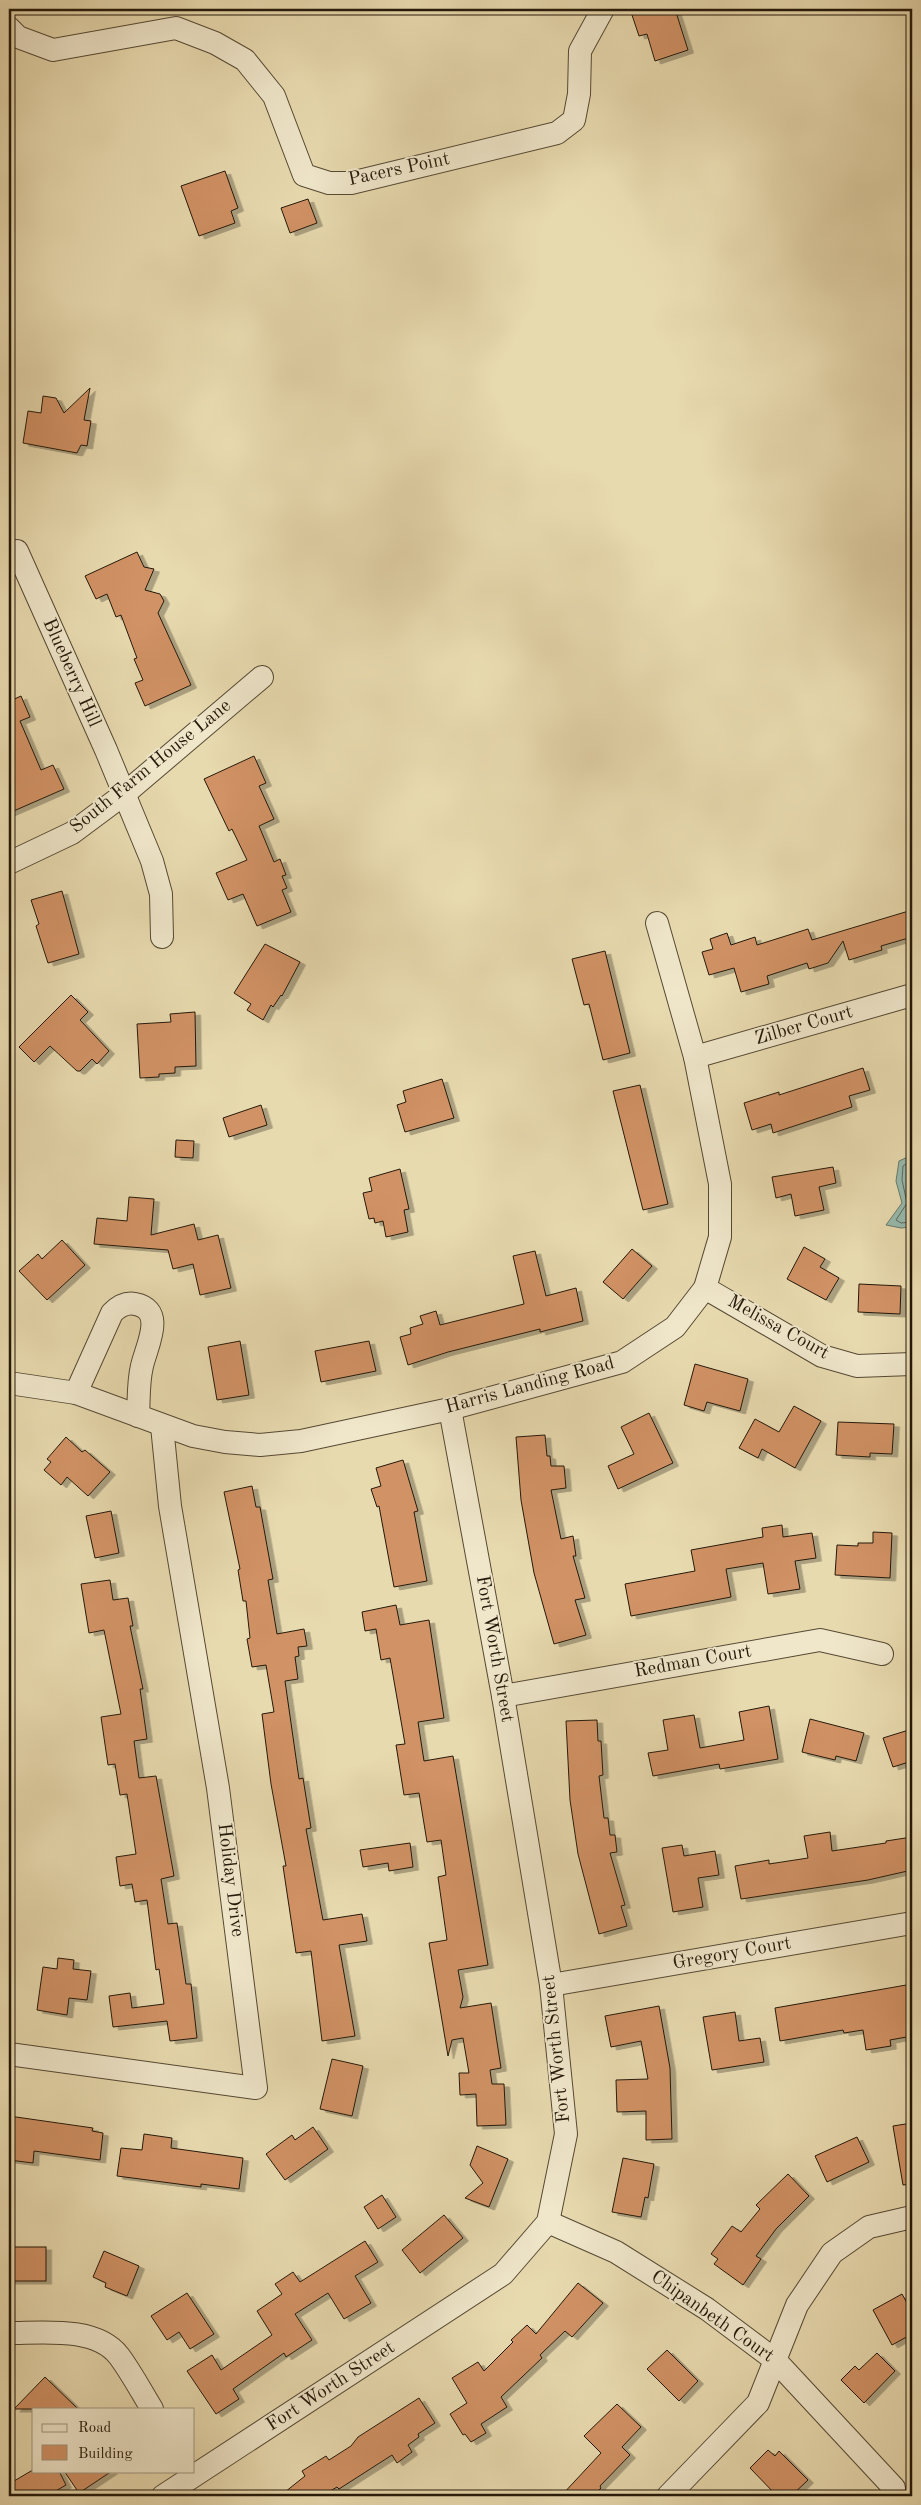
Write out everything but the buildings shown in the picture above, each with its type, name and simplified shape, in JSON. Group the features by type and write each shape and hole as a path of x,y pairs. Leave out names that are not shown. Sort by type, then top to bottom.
{"street":[{"name":"Pacers Point","path":"9,28 18,37 53,50 176,28 215,43 245,60 274,96 304,175 310,179 330,183 351,183 557,133 574,120 579,94 580,51 603,9"},
{"name":"Blueberry Hill","path":"17,551 106,750 123,795 152,861 161,894 162,937"},
{"name":"South Farm House Lane","path":"9,863 72,833 123,795 262,677"},
{"name":"Harris Landing Road","path":"9,1383 76,1392 162,1426 193,1436 224,1442 260,1445 301,1441 450,1409 622,1362 675,1327 705,1288 720,1237 720,1184 695,1057 657,922"},
{"name":"Zilber Court","path":"695,1057 912,995"},
{"name":"Melissa Court","path":"705,1288 822,1356 858,1366 912,1364"},
{"path":"76,1392 112,1313 119,1306 129,1303 138,1304 150,1314 153,1323 141,1372 138,1416"},
{"name":"Fort Worth Street","path":"163,2496 195,2482 503,2274 548,2222 566,2134 551,1985 502,1696 450,1409"},
{"name":"Holiday Drive","path":"9,2054 256,2088 218,1788 170,1506 162,1426"},
{"name":"Redman Court","path":"502,1696 820,1640 882,1654"},
{"name":"Gregory Court","path":"551,1985 912,1923"},
{"path":"668,2496 758,2403 797,2305 832,2253 869,2227 912,2217"},
{"name":"Chipanbeth Court","path":"548,2222 616,2252 707,2309 775,2360 894,2488"},
{"path":"9,2333 69,2332 98,2340 118,2354 151,2408"}],"water":[{"path":"912,1155 912,1227 901,1228 886,1225 902,1203 896,1181 899,1161"}]}
